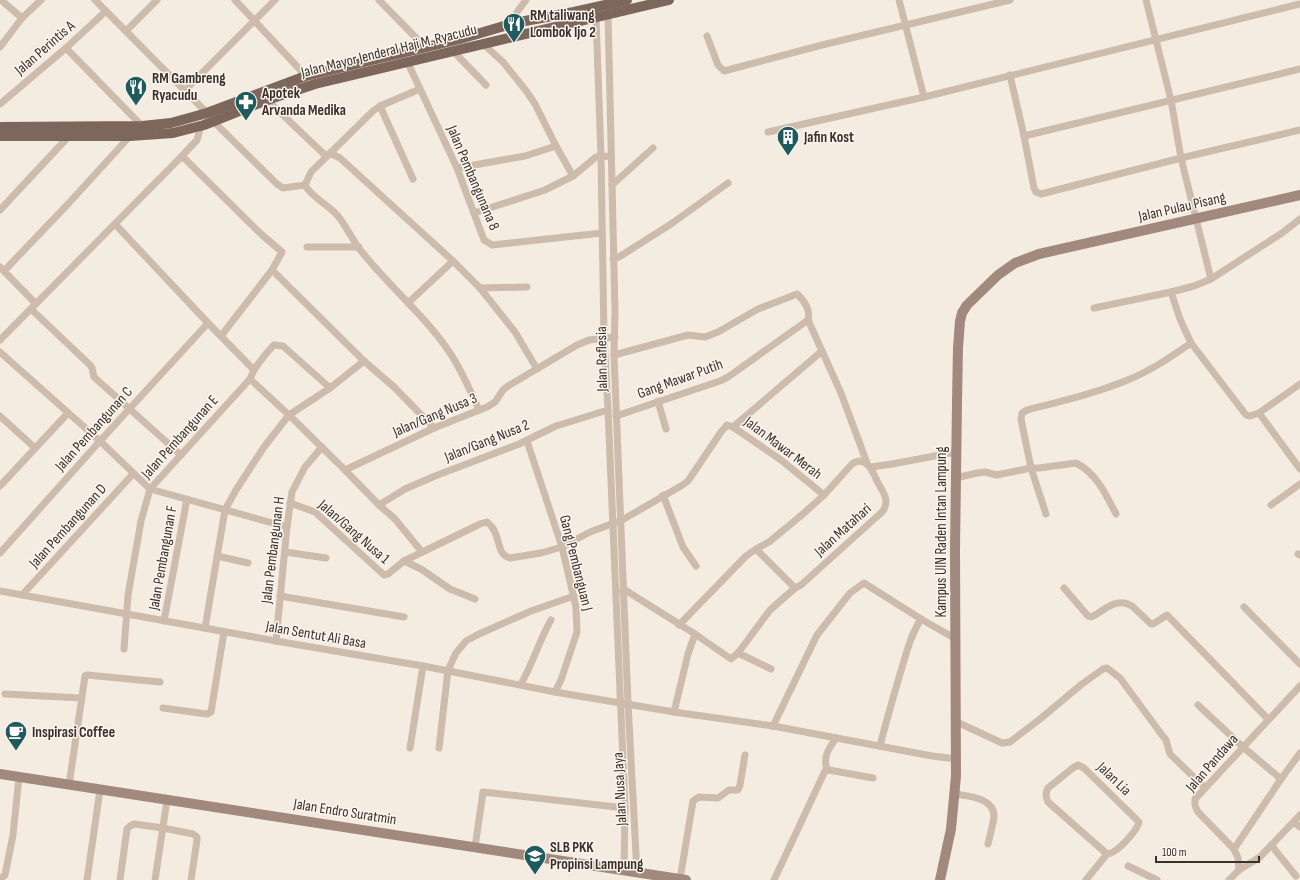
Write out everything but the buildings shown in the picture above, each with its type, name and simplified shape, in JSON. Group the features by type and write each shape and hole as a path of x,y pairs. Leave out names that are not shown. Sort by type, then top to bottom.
{"main road":[{"name":"Jalan Mayor Jenderal Haji M. Ryacudu","path":"0,127 142,126 210,117 315,84 407,61 427,50 453,50 481,44 600,10 627,0"},
{"name":"Jalan Mayor Jenderal Haji M. Ryacudu","path":"0,136 130,136 173,132 201,126 210,117 306,76 427,50 514,23 668,0"},
{"path":"460,39 458,43 460,46 474,43 481,44"}],"street":[{"path":"1,0 22,18"},
{"path":"0,47 22,18 41,0"},
{"path":"95,0 271,179 283,188 305,186"},
{"path":"126,31 157,0"},
{"path":"235,0 306,76"},
{"path":"185,90 275,0"},
{"path":"378,0 427,50"},
{"path":"514,23 517,12 526,0"},
{"path":"899,0 924,97"},
{"path":"707,36 718,65 724,71 822,45 1010,0"},
{"path":"1146,0 1171,100 1181,158 1211,279"},
{"path":"768,132 924,97 1300,4"},
{"name":"Jalan Raflesia","path":"600,10 606,156 602,233 605,337 611,394 616,416 617,521 620,591 628,703"},
{"name":"Jalan Raflesia","path":"600,10 606,156 612,185 614,355 611,394 608,410 617,521"},
{"name":"Jalan Perintis A","path":"0,104 106,12"},
{"path":"481,44 503,62 527,92 535,104 573,176"},
{"path":"66,48 142,126"},
{"path":"453,50 486,85"},
{"name":"Jalan Pembangunana 8","path":"407,61 457,168 484,240 492,244 602,233"},
{"path":"1024,136 1300,69"},
{"path":"1010,76 1034,188 1036,192 1041,194 1181,158 1300,130"},
{"path":"305,186 311,172 373,111 380,106 420,88"},
{"path":"267,100 328,154 340,158 453,261 480,288 514,332 537,369"},
{"path":"380,106 413,179"},
{"path":"0,340 182,156 197,140 201,126"},
{"path":"0,210 69,136"},
{"path":"130,136 68,204 2,269 34,307 90,365 94,377 181,455"},
{"path":"457,168 525,156 556,146"},
{"path":"612,185 653,148"},
{"path":"182,156 260,234 282,252 272,270 221,336"},
{"path":"474,213 545,190 573,176 596,158 606,156"},
{"path":"614,259 665,228 728,183"},
{"path":"305,186 338,216 359,247 434,332 449,352 463,375 479,410"},
{"name":"Jalan Pulau Pisang","path":"1070,248 1300,195"},
{"path":"1094,308 1171,292 1194,286 1211,279 1282,233 1300,219"},
{"path":"115,224 254,370"},
{"path":"307,247 359,247"},
{"name":"Kampus UIN Raden Intan Lampung","path":"940,880 951,829 956,794 956,452 960,322 962,313 967,305 998,275 1015,263 1039,254 1070,248"},
{"path":"408,303 453,261"},
{"path":"272,270 364,361 394,387 434,428"},
{"path":"480,288 527,286"},
{"path":"1171,292 1180,319 1191,343 1246,415 1250,416 1259,413 1300,384"},
{"name":"Jalan Matahari","path":"614,355 688,335 706,337 718,332 758,309 797,294 804,302 808,312 808,320 841,393 869,465 885,495 885,508 882,512 822,567 770,610 738,653"},
{"name":"Gang Mawar Putih","path":"616,416 728,377 808,320"},
{"name":"Jalan Pembangunan C","path":"0,552 100,440 208,323"},
{"name":"Jalan/Gang Nusa 3","path":"345,470 434,428 493,404 503,390 583,342 605,337 614,337"},
{"path":"1046,514 1032,468 1020,415 1024,411 1088,394 1131,379 1149,370 1191,343"},
{"name":"Jalan Pembangunan E","path":"124,649 126,614 141,521 150,489 250,379 262,357 274,345 283,346 330,388"},
{"path":"733,427 822,351"},
{"path":"0,352 100,440 150,489 287,527"},
{"path":"205,628 225,510 260,452 290,415 330,388 364,361"},
{"path":"250,379 290,415 379,505 395,519 422,552"},
{"path":"658,401 666,429"},
{"name":"Jalan/Gang Nusa 2","path":"379,505 405,489 435,476 526,441 556,426 608,410"},
{"path":"0,486 68,412"},
{"path":"1259,413 1300,469"},
{"path":"0,416 35,448"},
{"name":"Jalan Mawar Merah","path":"617,521 688,481 727,425 733,427 781,460 824,495"},
{"name":"Gang Pembanguan J","path":"526,441 562,547 564,562 574,596 577,621 576,632 561,680 555,692"},
{"name":"Jalan Pembangunan H","path":"276,641 287,527 292,492 305,467 322,447"},
{"path":"679,625 746,556 769,542 824,495 856,461 862,461 869,465 892,464 956,452"},
{"path":"956,478 976,473 984,472 997,475 1032,468 1076,463 1102,486 1116,514"},
{"path":"0,473 7,479"},
{"name":"Jalan Pembangunan D","path":"22,595 133,474"},
{"path":"1271,505 1300,484"},
{"path":"663,495 683,547 696,566"},
{"name":"Jalan Pembangunan F","path":"164,620 187,499"},
{"name":"Jalan/Gang Nusa 1","path":"290,503 314,512 384,575 388,574 404,561 480,524 488,522 493,526 497,534 503,556 510,558 541,554 562,547 590,532 617,521"},
{"path":"756,549 795,588"},
{"path":"285,552 326,558"},
{"path":"217,556 248,564"},
{"path":"404,561 421,569 460,595 475,599"},
{"path":"773,726 817,635 850,593 860,584 864,583 956,639"},
{"path":"1064,588 1088,616 1091,617 1120,602 1132,606 1151,624 1167,615 1268,719"},
{"name":"Jalan Sentut Ali Basa","path":"0,591 224,632 448,670 555,692 628,703 674,712 773,726 932,756 957,759"},
{"path":"620,591 695,634 732,659 738,653 771,670"},
{"name":"Jalan Raflesia","path":"620,591 620,703"},
{"path":"280,596 404,617"},
{"path":"439,748 448,670 456,653 466,641 531,611 574,596"},
{"path":"1244,607 1300,664"},
{"path":"880,746 888,711 909,641 921,619"},
{"path":"522,684 552,620"},
{"path":"162,708 207,714 211,712 224,632"},
{"path":"674,712 688,654 695,634"},
{"path":"410,748 423,666"},
{"path":"957,722 1002,743 1010,742 1082,684 1103,669 1107,668 1120,678 1133,698 1166,740 1170,754 1205,788"},
{"path":"69,785 84,677 86,675 160,682"},
{"name":"Jalan Pandawa","path":"1239,870 1238,858 1234,850 1203,817 1195,806 1195,799 1300,686"},
{"path":"1294,692 1300,697"},
{"path":"5,694 81,698"},
{"name":"Jalan Nusa Jaya","path":"620,703 625,808 624,870"},
{"name":"Jalan Nusa Jaya","path":"628,703 637,872"},
{"path":"1198,705 1281,779"},
{"path":"827,770 825,757 836,738"},
{"path":"1234,850 1300,753"},
{"path":"683,880 693,801 699,797 718,798 729,790 738,790 745,755"},
{"name":"Jalan Lia","path":"1086,880 1107,854 1110,855 1116,851 1139,822 1084,768 1078,765 1074,766 1048,788 1046,797 1048,802 1107,854"},
{"path":"827,770 873,778"},
{"path":"774,880 823,774 827,770"},
{"name":"Jalan Endro Suratmin","path":"0,774 683,880"},
{"path":"5,878 14,830 19,777"},
{"path":"87,880 100,790"},
{"path":"475,848 483,792 625,808"},
{"path":"956,794 977,798 991,807 994,816 988,844"},
{"path":"155,880 167,800"},
{"path":"1229,880 1239,870 1260,856 1271,846 1300,815"},
{"path":"1294,822 1300,827"},
{"path":"120,880 128,827 134,824 193,834 197,837 191,880"},
{"path":"1271,846 1296,876"},
{"path":"1128,866 1157,880"}],"place":[{"name":"RM taliwang Lombok Ijo 2","path":"514,44"},
{"name":"RM Gambreng Ryacudu","path":"136,106"},
{"name":"Apotek Arvanda Medika","path":"246,122"},
{"name":"Jafin Kost","path":"788,156"},
{"name":"Inspirasi Coffee","path":"16,752"},
{"name":"SLB PKK Propinsi Lampung","path":"535,876"}]}
